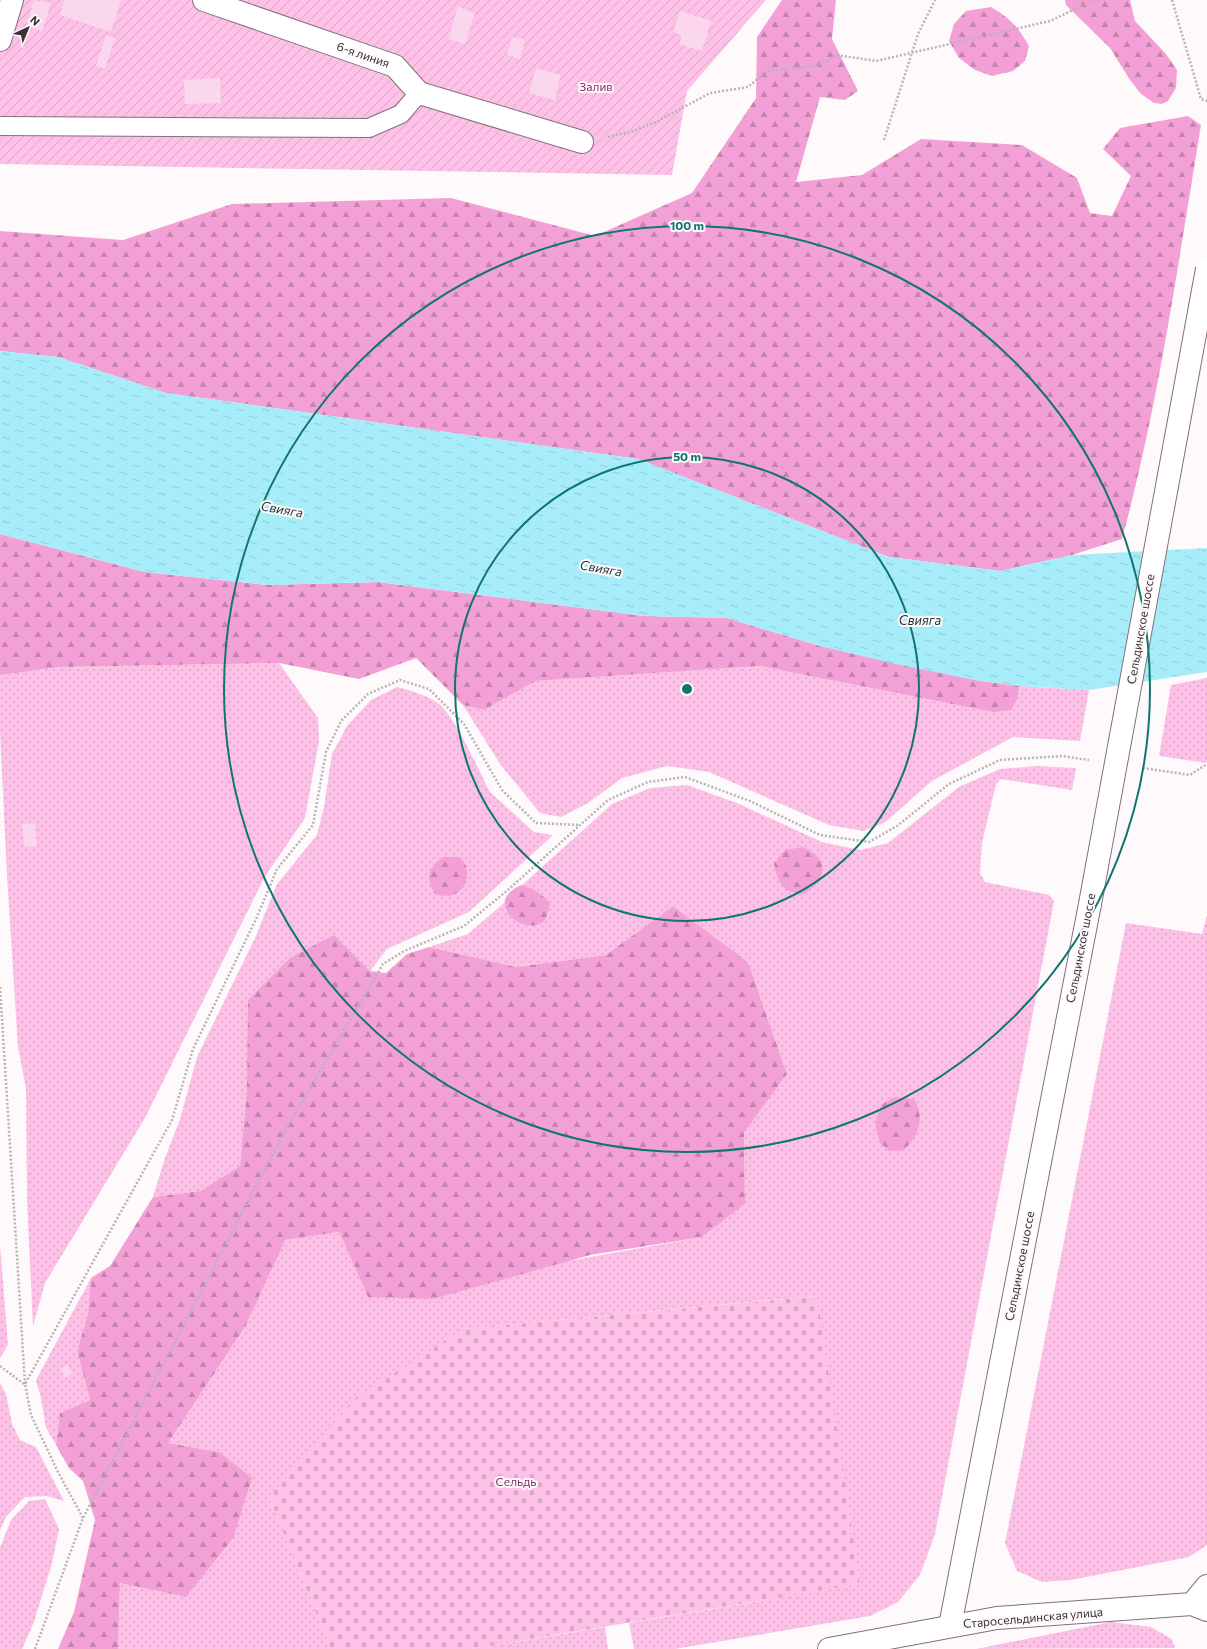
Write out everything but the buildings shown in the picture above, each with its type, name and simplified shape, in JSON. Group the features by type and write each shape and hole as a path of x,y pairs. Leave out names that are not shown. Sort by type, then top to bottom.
{"main road":[{"path":"0,40 12,0"},
{"name":"6-я линия","path":"204,0 395,66 419,93"},
{"path":"419,93 582,142"},
{"name":"Сельдинское шоссе","path":"950,1626 1090,904 1207,269"},
{"path":"1199,1607 1207,1586"},
{"name":"Старосельдинская улица","path":"829,1649 997,1618 1199,1607"}],"lane":[{"path":"0,126 369,128 401,114 419,93"}],"path":[{"path":"884,140 918,34 935,0"},
{"path":"582,142 633,131 656,122 710,93 748,87 768,71 817,66 837,55 876,61 1050,21 1094,0"},
{"path":"1172,0 1201,100 1207,101"},
{"path":"25,1384 172,1120 194,1049 257,917 277,869 313,825 326,752 341,721 368,694 400,680 429,689 464,724 502,790 536,823 580,825"},
{"path":"35,1649 83,1518 286,1129 383,964 404,951 464,926 509,889 608,800 648,782 685,777 750,801 820,835 869,842 897,826 949,784 1000,760 1062,756 1092,760"},
{"path":"1137,767 1190,775 1207,764"},
{"path":"0,988 25,1384 31,1415 58,1472 83,1518"},
{"path":"0,1366 25,1384"}],"green space":[{"name":"Залив","path":"0,0 766,0 687,91 672,175 0,164"},
{"path":"782,0 836,0 832,39 858,91 845,100 820,97 796,182 862,175 921,139 1022,145 1077,178 1090,213 1112,216 1131,176 1103,149 1120,128 1188,116 1201,125 1167,333 1147,436 1122,539 1072,555 1000,571 889,557 638,459 166,393 58,357 0,351 0,231 123,240 232,204 451,198 595,236 692,193 756,98 757,37"},
{"path":"1065,0 1130,0 1135,21 1166,54 1177,70 1176,88 1168,101 1162,104 1154,103 1141,94 1130,80 1110,48 1066,5"},
{"path":"991,7 1013,24 1029,46 1025,61 1013,71 992,76 975,70 959,58 949,41 954,24 966,11"},
{"path":"0,534 145,572 267,585 378,582 644,616 727,618 820,646 980,681 1019,686 1018,697 1011,710 993,712 760,666 536,681 484,710 463,705 416,658 359,679 279,663 61,667 0,675"},
{"path":"279,663 318,718 319,741 305,818 264,878 145,1118 45,1283 33,1326 27,1200 26,1089 18,1047 7,876 0,732 0,675 61,667"},
{"path":"760,666 993,712 1018,697 1019,686 1089,690 1080,741 1013,737 932,781 884,823 864,831 829,825 709,772 667,766 622,778 588,803 561,817 540,813 500,764 463,705 484,710 536,681"},
{"path":"1207,678 1207,763 1159,756 1171,685"},
{"path":"397,687 424,696 439,704 446,711 460,732 490,792 534,832 553,835 469,912 387,949 370,971 334,935 247,1088 240,1166 200,1191 153,1197 165,1158 180,1119 197,1057 255,938 277,884 317,835 324,807 332,754 347,726 371,700"},
{"path":"1037,766 1076,768 1072,790 1001,779 996,784 982,843 980,873 985,882 1049,895 1054,901 935,1534 920,1575 898,1602 870,1616 675,1649 634,1649 629,1623 860,1584 816,1296 463,1329 269,1497 331,1649 118,1649 120,1583 186,1597 219,1452 168,1443 245,1327 284,1240 339,1232 368,1297 702,1237 745,1204 744,1133 787,1074 748,962 673,906 606,955 516,967 429,947 468,934 504,903 506,912 547,918 549,901 534,889 522,885 612,804 650,788 687,785 737,803 822,842 860,850 888,843 959,787 1000,769"},
{"path":"803,847 819,858 822,864 822,870 821,875 815,885 800,895 784,888 779,881 774,864 785,850"},
{"path":"443,857 460,857 464,862 467,874 464,886 455,894 448,896 435,894 429,878 431,869"},
{"path":"522,885 534,889 549,901 548,915 541,923 532,925 522,924 513,918 507,911 505,902 509,893"},
{"path":"673,906 748,962 787,1074 744,1133 745,1204 702,1237 590,1255 433,1299 368,1297 339,1232 285,1240 245,1327 168,1443 219,1452 252,1478 233,1538 186,1597 120,1583 118,1649 58,1649 74,1612 95,1520 83,1481 69,1468 56,1445 60,1413 90,1400 77,1351 88,1314 91,1278 110,1266 153,1197 200,1191 240,1166 247,1088 248,1000 290,958 334,935 370,971 386,973 407,954 429,947 516,967 606,955"},
{"path":"1207,915 1207,1545 1189,1557 1071,1580 1042,1582 1017,1571 1005,1543 1126,923 1202,934"},
{"path":"894,1097 914,1099 920,1119 917,1132 909,1145 904,1150 890,1151 880,1143 875,1123 881,1105"},
{"path":"0,1244 8,1345 0,1358"},
{"path":"91,1278 88,1314 77,1351 90,1400 60,1413 56,1445 46,1428 41,1398 36,1380"},
{"name":"Сельдь","path":"817,1296 860,1584 471,1649 331,1649 269,1497 354,1399 463,1329"},
{"path":"0,1383 6,1394 12,1424 20,1440 36,1447 64,1501 46,1496 25,1497 6,1517 0,1530"},
{"path":"45,1499 59,1529 52,1563 34,1622 22,1649 0,1649 0,1548 11,1520 29,1501"},
{"path":"1111,1622 1151,1627 1172,1639 1175,1648 976,1649"},
{"path":"605,1627 608,1649 471,1649"}],"water":[{"name":"Свияга","path":"0,351 58,357 166,393 638,459 889,557 1000,571 1072,555 1207,548 1207,672 1089,690 1019,686 980,681 891,663 820,646 727,618 644,616 378,582 267,585 145,572 0,534"}]}
